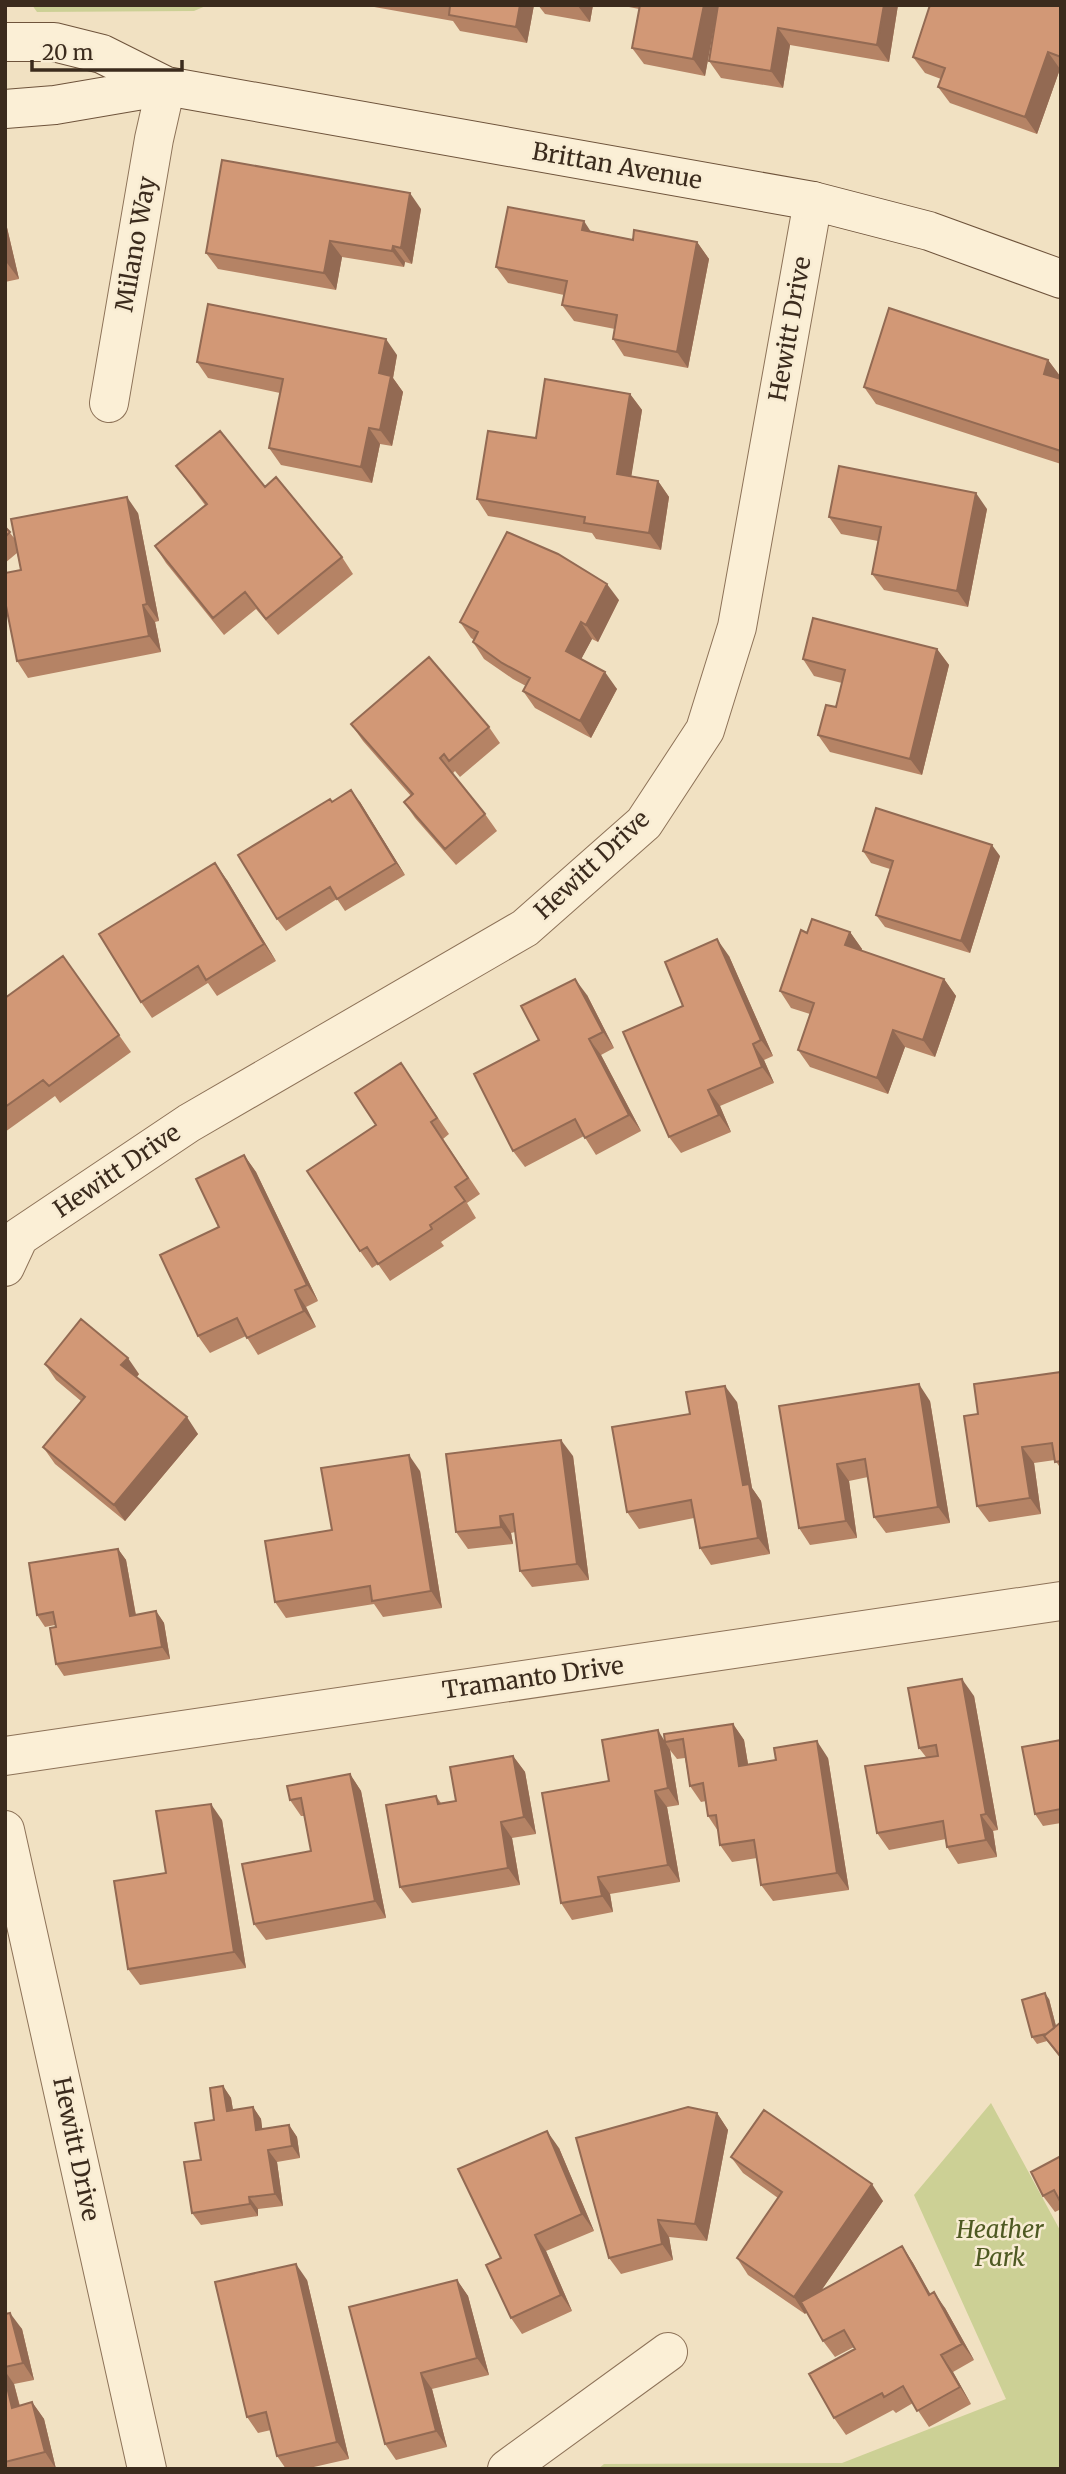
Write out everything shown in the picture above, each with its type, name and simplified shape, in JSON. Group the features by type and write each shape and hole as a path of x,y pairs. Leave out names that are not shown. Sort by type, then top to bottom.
{"street":[{"name":"Brittan Avenue","path":"5,42 54,42 102,54 166,86 813,201 929,230 1061,279"},
{"name":"Brittan Avenue","path":"5,109 55,105 166,86"},
{"name":"Milano Way","path":"109,402 154,139 166,86"},
{"name":"Hewitt Drive","path":"10,1244 189,1124 525,928 644,823 705,730 737,627 813,201"},
{"name":"Tramanto Drive","path":"5,1756 1061,1601"},
{"name":"Hewitt Drive","path":"5,1830 147,2469"},
{"path":"507,2469 668,2352"}],"green space":[{"path":"32,5 208,5 194,11 37,12"},
{"name":"Heather Park","path":"991,2103 1061,2232 1061,2469 598,2469 604,2464 842,2463 1006,2399 914,2195"}],"building":[{"path":"445,5 520,5 516,27 449,15 450,6"},
{"path":"640,5 704,5 693,59 632,48"},
{"path":"718,5 884,5 877,45 778,28 771,71 709,61"},
{"path":"930,5 1061,5 1061,57 1048,52 1025,117 938,87 945,68 913,57"},
{"path":"222,160 410,193 401,248 393,246 392,251 330,241 324,273 206,253"},
{"path":"508,207 584,221 582,230 633,240 634,230 697,242 677,352 613,339 617,315 562,305 567,281 496,267"},
{"path":"208,304 386,339 379,373 391,376 380,430 369,428 361,467 269,448 283,379 197,362"},
{"path":"889,308 1048,360 1044,374 1061,379 1061,451 864,387"},
{"path":"545,379 630,394 617,474 658,481 649,533 584,523 585,517 477,499 488,431 536,438"},
{"path":"220,431 265,487 276,477 342,557 266,619 245,592 213,618 155,546 207,504 176,466"},
{"path":"839,466 976,493 957,591 872,574 881,527 829,517"},
{"path":"127,497 147,604 143,605 149,636 17,661 5,601 5,573 21,570 11,519"},
{"path":"507,532 558,554 607,584 586,625 581,622 566,651 605,672 580,721 523,691 530,678 502,663 473,642 478,632 460,622"},
{"path":"813,618 937,649 910,759 818,735 826,705 836,707 845,670 803,659"},
{"path":"429,657 489,727 449,761 444,754 440,758 485,814 445,849 404,802 413,794 351,724"},
{"path":"351,790 396,863 337,899 330,887 277,919 238,855 330,799 332,802"},
{"path":"876,808 992,845 961,941 876,915 893,861 863,851"},
{"path":"215,863 264,944 206,980 198,966 141,1002 99,934"},
{"path":"812,919 850,932 845,945 944,979 923,1040 893,1030 877,1078 798,1050 814,1003 780,991 801,930 807,933"},
{"path":"717,939 761,1040 753,1044 762,1067 708,1090 719,1115 669,1137 623,1032 683,1006 665,962"},
{"path":"63,956 119,1035 49,1086 43,1080 5,1107 5,998"},
{"path":"575,979 603,1032 589,1039 629,1115 585,1138 575,1119 513,1151 474,1074 539,1040 521,1006"},
{"path":"401,1063 437,1118 431,1122 468,1178 455,1187 465,1201 430,1225 432,1229 378,1264 367,1247 360,1251 307,1171 376,1125 355,1093"},
{"path":"244,1155 307,1285 295,1290 304,1311 247,1338 237,1318 198,1336 160,1255 219,1227 196,1179"},
{"path":"81,1319 128,1358 121,1365 187,1417 114,1505 43,1447 85,1397 45,1364"},
{"path":"1061,1372 1061,1461 1055,1462 1052,1443 1022,1447 1030,1498 977,1506 964,1416 978,1414 974,1384"},
{"path":"919,1384 938,1507 874,1517 865,1459 837,1464 846,1521 799,1528 779,1406"},
{"path":"725,1386 743,1485 749,1484 758,1538 700,1548 691,1500 627,1512 612,1427 690,1414 686,1392"},
{"path":"561,1440 577,1564 520,1571 513,1514 500,1516 501,1527 456,1532 446,1454"},
{"path":"409,1455 431,1591 372,1601 370,1586 275,1602 265,1541 332,1530 321,1468"},
{"path":"118,1549 130,1616 156,1611 162,1647 56,1664 50,1628 56,1627 53,1612 37,1615 29,1563"},
{"path":"962,1679 986,1814 981,1815 986,1840 947,1847 943,1821 877,1833 865,1766 938,1756 936,1745 919,1748 908,1688"},
{"path":"733,1724 739,1766 776,1760 774,1748 817,1741 837,1873 761,1885 754,1840 720,1845 716,1815 708,1816 703,1783 690,1786 683,1739 665,1742 664,1734"},
{"path":"658,1730 668,1788 655,1791 668,1865 598,1877 602,1896 561,1903 542,1793 609,1781 602,1740"},
{"path":"1061,1740 1061,1809 1035,1814 1022,1747"},
{"path":"513,1756 524,1817 501,1822 508,1868 400,1887 386,1805 436,1796 438,1804 456,1801 450,1767"},
{"path":"350,1774 375,1901 254,1924 242,1864 311,1851 301,1798 290,1800 287,1786"},
{"path":"211,1804 234,1952 128,1969 114,1881 166,1873 156,1811"},
{"path":"1045,1993 1054,2028 1046,2034 1032,2037 1022,2000"},
{"path":"1061,2022 1061,2057 1044,2036"},
{"path":"223,2086 227,2111 253,2107 256,2130 289,2125 292,2146 268,2150 275,2194 249,2197 250,2204 192,2213 184,2162 201,2160 195,2123 214,2120 210,2088"},
{"path":"688,2107 717,2113 695,2224 658,2220 662,2244 609,2258 576,2138"},
{"path":"764,2110 872,2184 794,2297 737,2258 782,2192 731,2157"},
{"path":"547,2131 582,2214 535,2235 561,2295 511,2318 486,2265 501,2258 458,2169"},
{"path":"1061,2156 1061,2203 1054,2190 1043,2196 1031,2172"},
{"path":"902,2246 929,2295 934,2292 962,2344 941,2355 960,2387 917,2411 903,2386 884,2397 882,2393 834,2418 809,2374 855,2349 844,2330 823,2341 801,2302"},
{"path":"296,2264 337,2442 277,2456 266,2412 247,2417 215,2282"},
{"path":"457,2280 477,2358 421,2373 436,2431 385,2444 349,2307"},
{"path":"10,2313 23,2363 5,2367 5,2314"},
{"path":"5,2378 12,2408 32,2402 45,2452 5,2462"}]}
